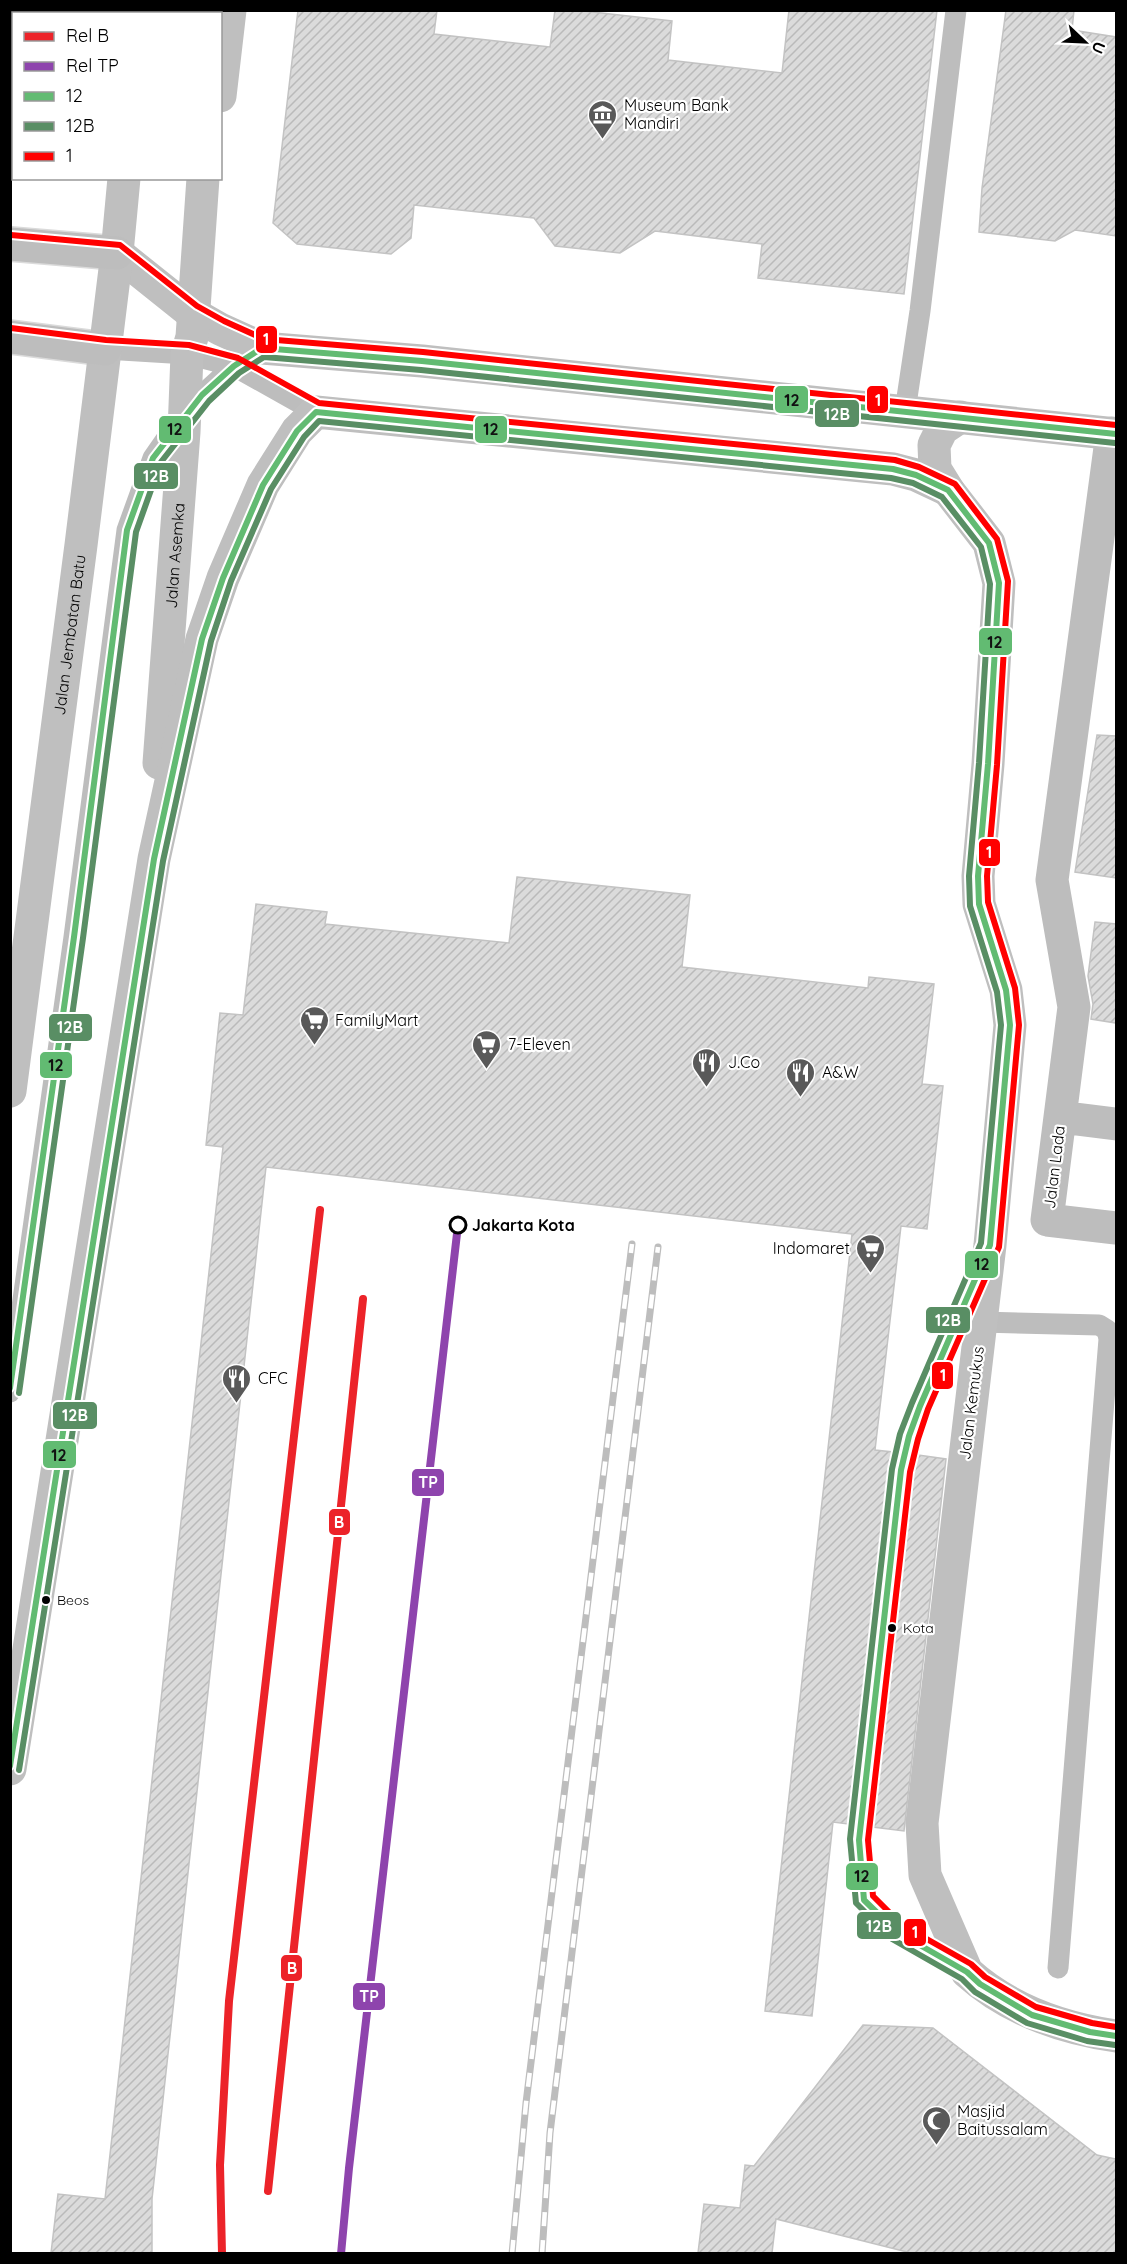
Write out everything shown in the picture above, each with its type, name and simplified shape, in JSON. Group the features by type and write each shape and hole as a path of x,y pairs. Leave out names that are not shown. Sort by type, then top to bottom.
{"main road":[{"path":"222,79 230,10"},
{"name":"Jalan Jembatan Batu","path":"10,1090 105,349 124,180"},
{"name":"Jalan Asemka","path":"154,859 161,724 185,417 187,354 192,337 203,180"},
{"path":"117,253 192,313 262,348 422,361 1114,434"},
{"path":"10,1769 154,859 202,639 223,578 263,485 297,431 316,412"},
{"name":"Jalan Kemukus","path":"316,412 893,469 916,475 948,490 989,543 999,583 988,764 978,876 979,904 1006,990 1010,1024 990,1245 922,1823 926,1875 967,1972 980,1984 1032,2015 1089,2032 1116,2036"},
{"path":"948,490 935,469 934,445 942,429 960,417"}],"street":[{"path":"10,244 117,253"},
{"path":"10,337 105,349"},
{"name":"Jalan Lada","path":"1114,434 1052,880 1074,1007 1047,1220 1116,1228"},
{"name":"Jalan Lada","path":"1060,1117 1116,1124"}],"lane":[{"path":"905,411 920,311 956,10"},
{"path":"10,1392 74,937 126,530 153,458 169,435 202,395 234,366 262,348"},
{"path":"105,349 187,354 234,366 316,412"},
{"path":"967,1972 897,1932 864,1900 859,1840 901,1470 909,1436 920,1406 990,1245"},
{"path":"981,1322 1099,1325 1107,1330 1109,1339 1058,1968"}],"building":[{"name":"Museum Bank Mandiri","path":"298,10 437,10 434,34 550,47 555,10 575,10 672,21 668,60 782,73 789,10 937,10 904,294 758,278 762,244 655,231 620,253 555,246 534,218 414,205 411,238 391,254 297,244 273,223"},
{"path":"1006,10 1074,10 1072,30 1116,37 1116,236 1075,230 1055,241 979,232 982,188"},
{"path":"1097,735 1116,736 1116,878 1075,872"},
{"path":"517,877 690,895 682,967 868,988 869,977 934,984 922,1084 943,1086 927,1229 901,1226 875,1450 893,1452 888,1469 848,1824 833,1822 812,2016 765,2011 852,1234 266,1167 152,2199 152,2253 51,2253 58,2194 105,2199 223,1147 206,1145 220,1013 243,1015 256,904 327,912 325,924 509,943"},
{"path":"1095,922 1116,924 1116,1023 1091,1019 1093,1004 1088,976"},
{"path":"918,1455 946,1459 904,1831 873,1827 914,1472"},
{"name":"Masjid Baitussalam","path":"863,2025 933,2028 1097,2155 1116,2159 1116,2253 911,2253 776,2219 772,2253 698,2253 704,2204 740,2208 745,2165 754,2166"}],"railway":[{"path":"512,2254 526,2103 632,1244"},
{"path":"542,2254 550,2133 658,1247"}],"rail line":[{"name":"B","path":"222,2254 220,2165 229,2001 320,1210"},
{"name":"TP","path":"341,2254 458,1225"},
{"name":"B","path":"268,2191 363,1299"}],"transit line":[{"name":"1","path":"11,235 120,245 197,306 264,339 423,352 1116,425"},
{"name":"1","path":"11,328 106,340 189,345 238,358 319,403 895,460 919,467 955,484 997,539 1008,581 997,765 987,876 988,902 1015,988 1019,1025 999,1247 928,1409 910,1472 868,1840 873,1896 902,1925 971,1964 985,1977 1036,2007 1092,2023 1116,2027"},
{"name":"12","path":"10,1388 74,937 127,530 153,458 202,395 234,366 262,348 422,361 1116,434"},
{"name":"12B","path":"19,1393 83,938 136,532 161,462 209,401 239,373 264,357 421,370 1115,443"},
{"name":"12","path":"10,1766 154,859 202,639 223,578 263,485 297,431 316,412 893,469 916,475 948,490 989,543 999,583 988,764 978,876 979,904 1006,990 1010,1025 990,1245 920,1406 909,1436 901,1470 859,1840 864,1900 897,1932 967,1972 980,1984 1032,2015 1090,2032 1116,2036"},
{"name":"12B","path":"19,1770 163,861 211,641 231,581 271,489 304,437 319,421 891,478 913,483 942,497 981,547 990,584 979,763 969,876 970,906 997,992 1001,1025 981,1243 912,1403 900,1434 892,1469 850,1839 856,1903 892,1939 962,1979 975,1992 1027,2023 1087,2041 1115,2045"}],"place":[{"name":"Museum Bank Mandiri","path":"603,140"},
{"name":"FamilyMart","path":"314,1046"},
{"name":"7-Eleven","path":"487,1070"},
{"name":"J.Co","path":"707,1088"},
{"name":"A&W","path":"801,1098"},
{"name":"Jakarta Kota","path":"458,1225"},
{"name":"Indomaret","path":"871,1274"},
{"name":"CFC","path":"237,1404"},
{"name":"Beos","path":"46,1600"},
{"name":"Kota","path":"892,1628"},
{"name":"Masjid Baitussalam","path":"936,2146"}]}
